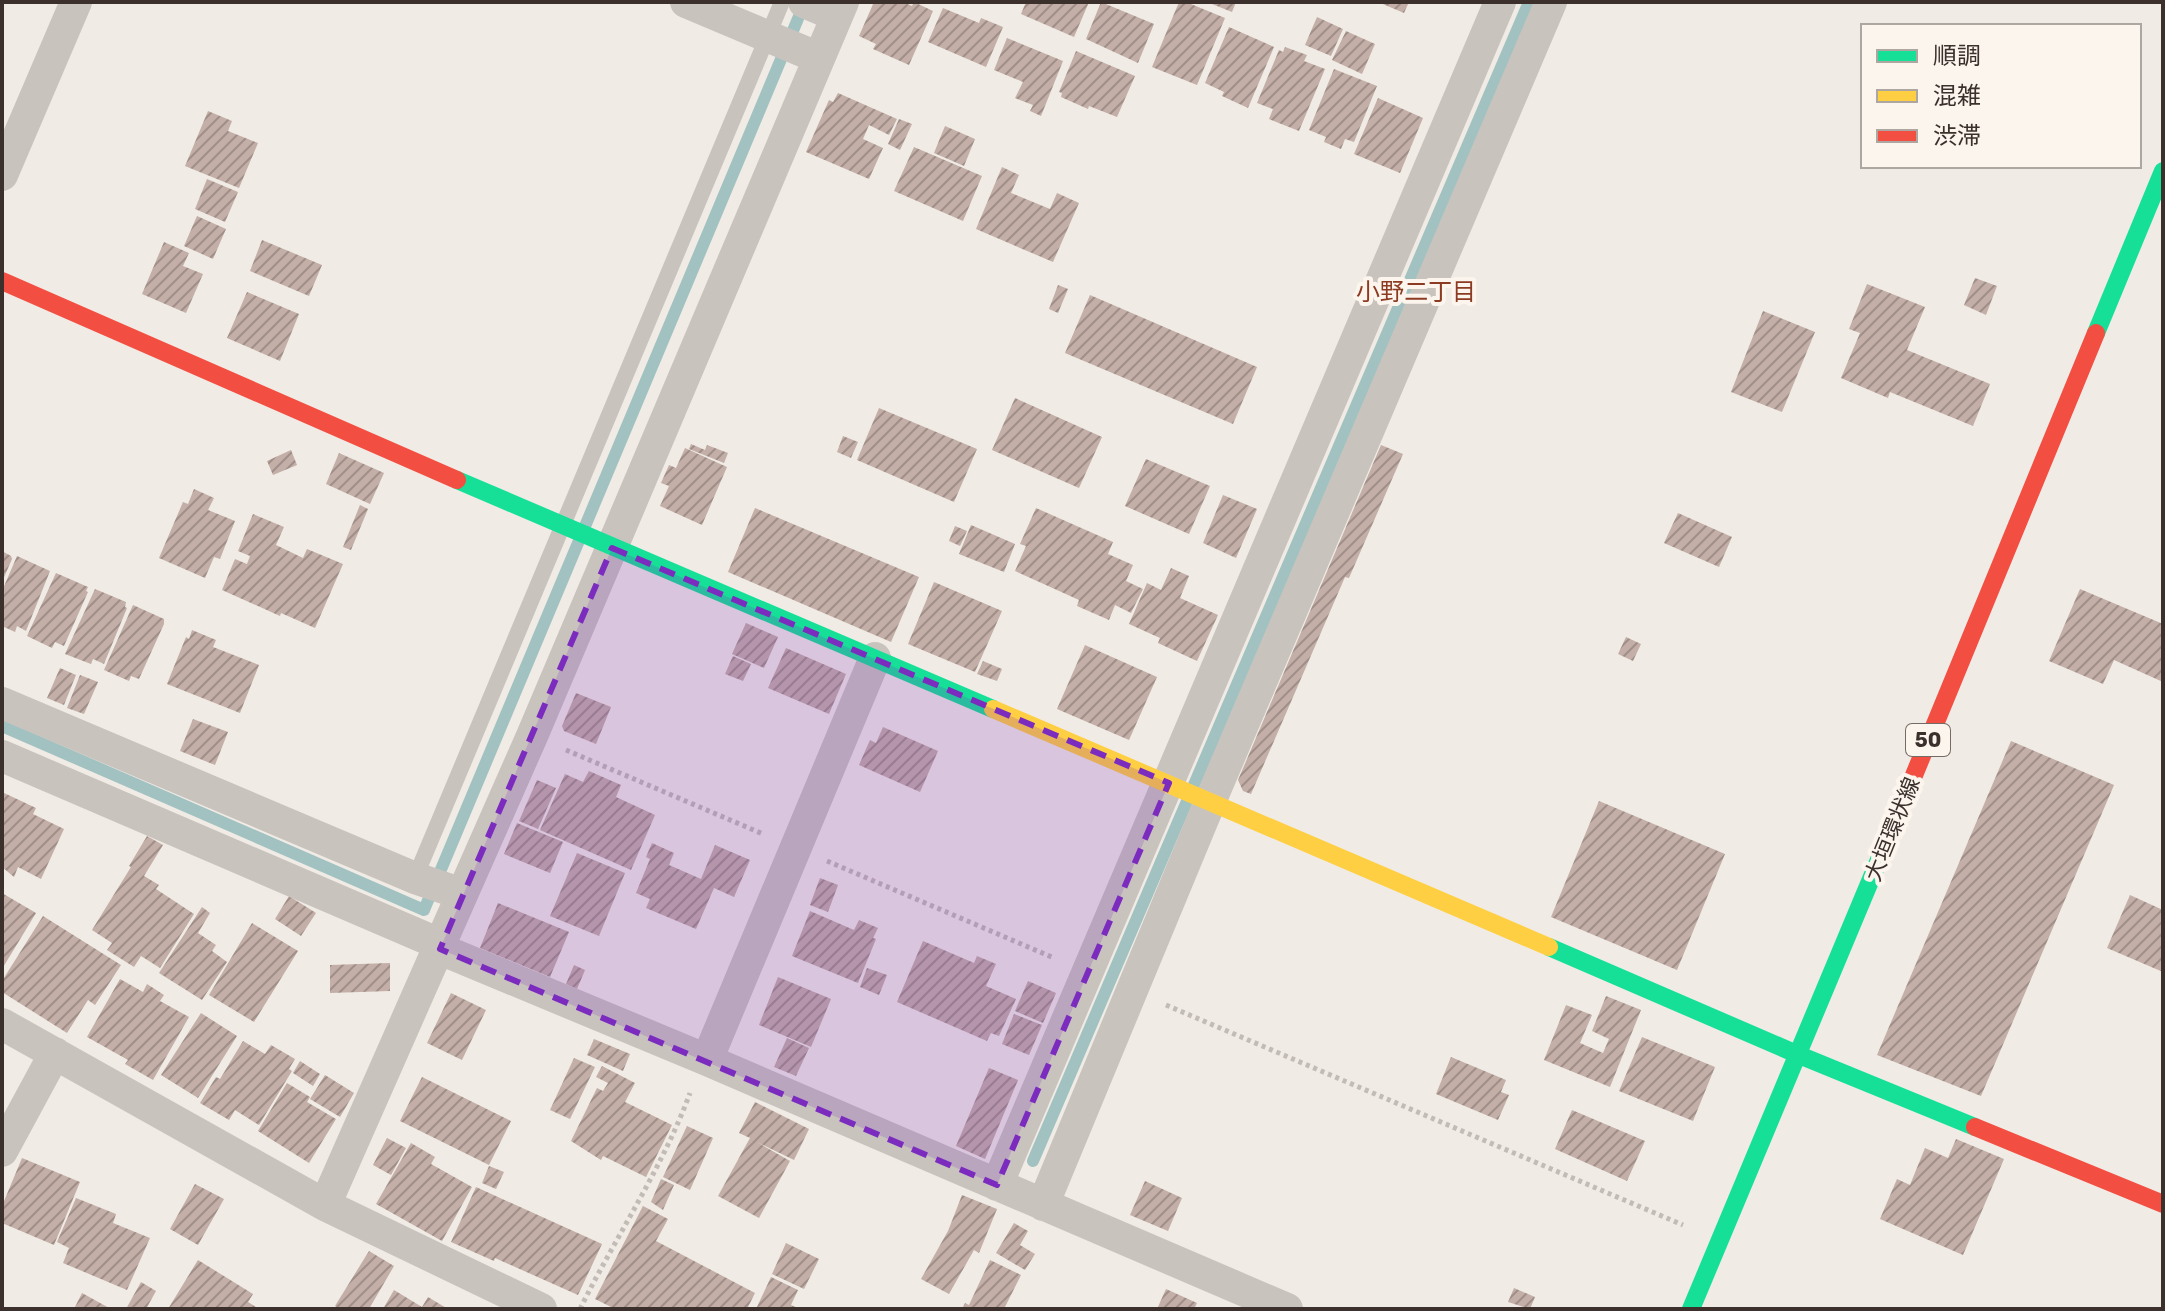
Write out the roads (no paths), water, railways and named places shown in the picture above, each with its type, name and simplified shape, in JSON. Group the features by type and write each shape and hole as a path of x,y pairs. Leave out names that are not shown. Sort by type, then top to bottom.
{"street":[{"path":"2,175 76,2"},
{"path":"686,2 819,58"},
{"path":"325,1205 440,949 840,9 804,2"},
{"path":"997,1185 1500,2"},
{"path":"1043,1205 1210,802 1551,2"},
{"name":"大垣環状線","path":"1691,1309 1799,1055 2163,171"},
{"path":"2,281 612,548 1169,783 1799,1055 2163,1204"},
{"path":"707,1060 875,658"},
{"path":"2,703 415,878 462,894"},
{"path":"2,756 428,939 440,949 1287,1309"},
{"path":"2,1024 325,1205 541,1309"},
{"path":"2,1151 55,1053"}],"lane":[{"path":"415,878 782,2"}],"waterway":[{"path":"2,726 424,910 805,2"},
{"path":"1033,1161 1529,2"}],"district":[{"name":"小野二丁目","path":"1416,292"}]}
